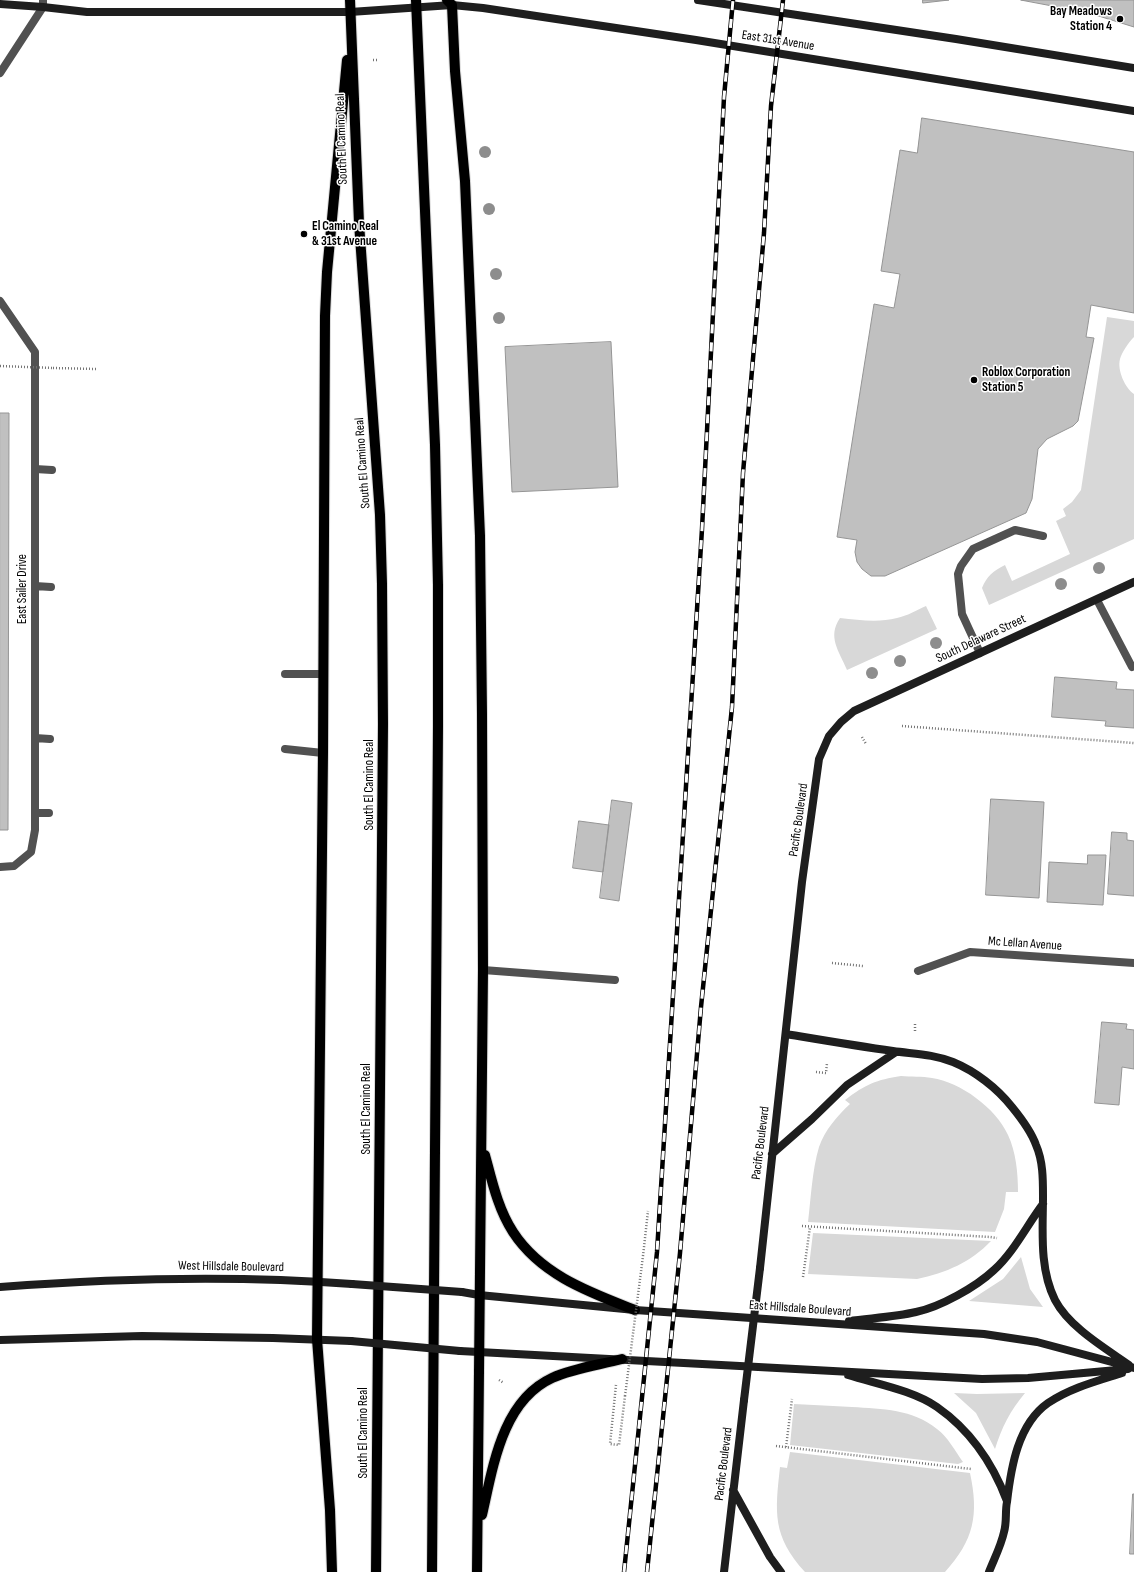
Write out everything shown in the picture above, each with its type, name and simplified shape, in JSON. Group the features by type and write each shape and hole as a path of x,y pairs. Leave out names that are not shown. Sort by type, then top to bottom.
{"main road":[{"name":"South El Camino Real","path":"350,0 358,223 379,501 382,584 383,724 376,1572"},
{"path":"698,0 956,39 1134,68"},
{"name":"East 31st Avenue","path":"0,4 43,3 87,12 350,12 416,4 450,2 703,41 1134,111"},
{"path":"450,2 454,71 465,181 480,536 483,970 477,1572"},
{"path":"416,4 435,438 437,539 438,734 432,1572"},
{"path":"332,1572 330,1510 317,1339 323,753 325,316 350,12"},
{"name":"South Delaware Street","path":"841,722 854,711 1134,582"},
{"name":"Pacific Boulevard","path":"724,1572 760,1268 802,882 819,759 829,736 841,722"},
{"path":"786,1034 896,1052 934,1055 954,1062 980,1077 1005,1098 1024,1122 1037,1145 1043,1173 1043,1250 1047,1280 1056,1301 1070,1319 1086,1334 1134,1368"},
{"path":"772,1154 812,1119 847,1085 896,1052"},
{"path":"481,1141 493,1185 502,1210 512,1231 526,1249 542,1264 565,1280 591,1293 635,1310"},
{"path":"833,1323 917,1312 953,1298 994,1270 1014,1246 1043,1204"},
{"name":"West Hillsdale Boulevard","path":"0,1287 80,1280 197,1278 317,1282 462,1292"},
{"name":"East Hillsdale Boulevard","path":"462,1292 479,1295 635,1310 984,1334 1037,1342 1134,1368"},
{"path":"0,1340 142,1336 317,1339 460,1351 982,1379 1028,1378 1134,1368"},
{"path":"477,1534 494,1463 510,1420 520,1403 534,1389 550,1378 570,1371 622,1360"},
{"path":"989,1572 1004,1531 1007,1501 1015,1458 1022,1436 1033,1418 1047,1404 1066,1393 1134,1368"},
{"path":"836,1371 907,1393 936,1407 958,1425 981,1450 998,1480 1007,1501"},
{"path":"733,1490 770,1557 781,1572"}],"street":[{"path":"0,73 43,3"},
{"name":"East Sailer Drive","path":"0,301 35,352 35,830 31,852 14,866 0,867"},
{"path":"35,469 52,470"},
{"path":"980,653 962,614 958,574 961,566 973,549 1015,530 1043,536"},
{"path":"35,586 51,587"},
{"path":"1097,600 1132,667"},
{"path":"285,674 323,674"},
{"path":"35,738 50,739"},
{"path":"285,750 323,753"},
{"path":"35,813 49,813"},
{"name":"Mc Lellan Avenue","path":"918,971 970,952 1134,963"},
{"path":"483,970 615,980"}],"path":[{"path":"373,60 378,60"},
{"path":"0,366 97,369"},
{"path":"902,726 1134,743"},
{"path":"862,736 866,744"},
{"path":"832,963 864,966"},
{"path":"914,1031 915,1024"},
{"path":"816,1072 826,1073 827,1064"},
{"path":"616,1385 610,1444 619,1445 648,1211"},
{"path":"802,1226 982,1236 998,1239"},
{"path":"803,1277 810,1227"},
{"path":"786,1447 792,1400"},
{"path":"776,1446 973,1470"}],"shaded area":[{"path":"1107,317 1134,321 1134,337 1124,350 1119,363 1122,378 1134,394 1134,539 989,605 982,588 988,577 997,569 1005,565 1012,581 1070,554 1056,521 1066,516 1063,509 1072,502 1081,490"},
{"path":"926,606 937,629 847,670 834,638 834,631 840,618 868,621 890,620 904,616"},
{"path":"901,1076 932,1078 943,1080 954,1085 976,1098 986,1106 1002,1125 1008,1135 1015,1155 1018,1192 1006,1192 1004,1209 995,1232 808,1222 813,1175 819,1147 832,1124 850,1104 845,1100 859,1090 872,1084 885,1079"},
{"path":"813,1233 991,1241 975,1255 957,1266 928,1277 917,1279 808,1274"},
{"path":"1021,1257 1030,1289 1043,1307 969,1301 1003,1279"},
{"path":"954,1393 1025,1393 1007,1420 995,1449 976,1413"},
{"path":"794,1404 875,1408 897,1411 918,1417 928,1422 941,1432 963,1462 958,1464 790,1445"},
{"path":"790,1452 970,1473 973,1488 974,1514 968,1538 955,1560 945,1572 805,1572 786,1547 778,1523 777,1497 780,1467 787,1468"}],"building":[{"path":"923,0 949,0 923,3"},
{"name":"Bay Meadows Station 4","path":"1021,0 1134,0 1134,27 1089,13"},
{"name":"Roblox Corporation Station 5","path":"922,118 1134,152 1134,313 1091,305 1086,337 1094,338 1078,421 1073,426 1047,439 1038,449 1032,499 1026,513 885,576 871,576 862,569 857,562 855,552 857,540 837,537 874,304 894,308 900,274 881,271 900,150 917,153"},
{"path":"611,342 618,487 512,492 505,347"},
{"path":"0,413 9,413 8,830 0,830"},
{"path":"1055,677 1117,682 1116,689 1134,690 1134,728 1105,726 1106,721 1052,717"},
{"path":"991,799 1044,802 1039,898 986,895"},
{"path":"612,800 632,803 619,901 600,898"},
{"path":"579,821 609,825 603,872 573,868"},
{"path":"1112,832 1127,833 1127,840 1134,841 1134,896 1108,894"},
{"path":"1088,855 1106,855 1103,905 1047,902 1049,862 1087,864"},
{"path":"1102,1022 1127,1024 1126,1029 1134,1030 1134,1069 1122,1067 1119,1105 1095,1103"},
{"path":"1133,1494 1134,1554 1130,1554"}],"railway":[{"path":"624,1572 657,1252 702,529 724,97 733,0"},
{"path":"647,1572 680,1253 701,1007 732,707 743,473 764,233 771,106 783,0"}],"place":[{"name":"Bay Meadows Station 4","path":"1120,19"},
{"name":"El Camino Real & 31st Avenue","path":"304,234"},
{"name":"Roblox Corporation Station 5","path":"974,380"}]}
